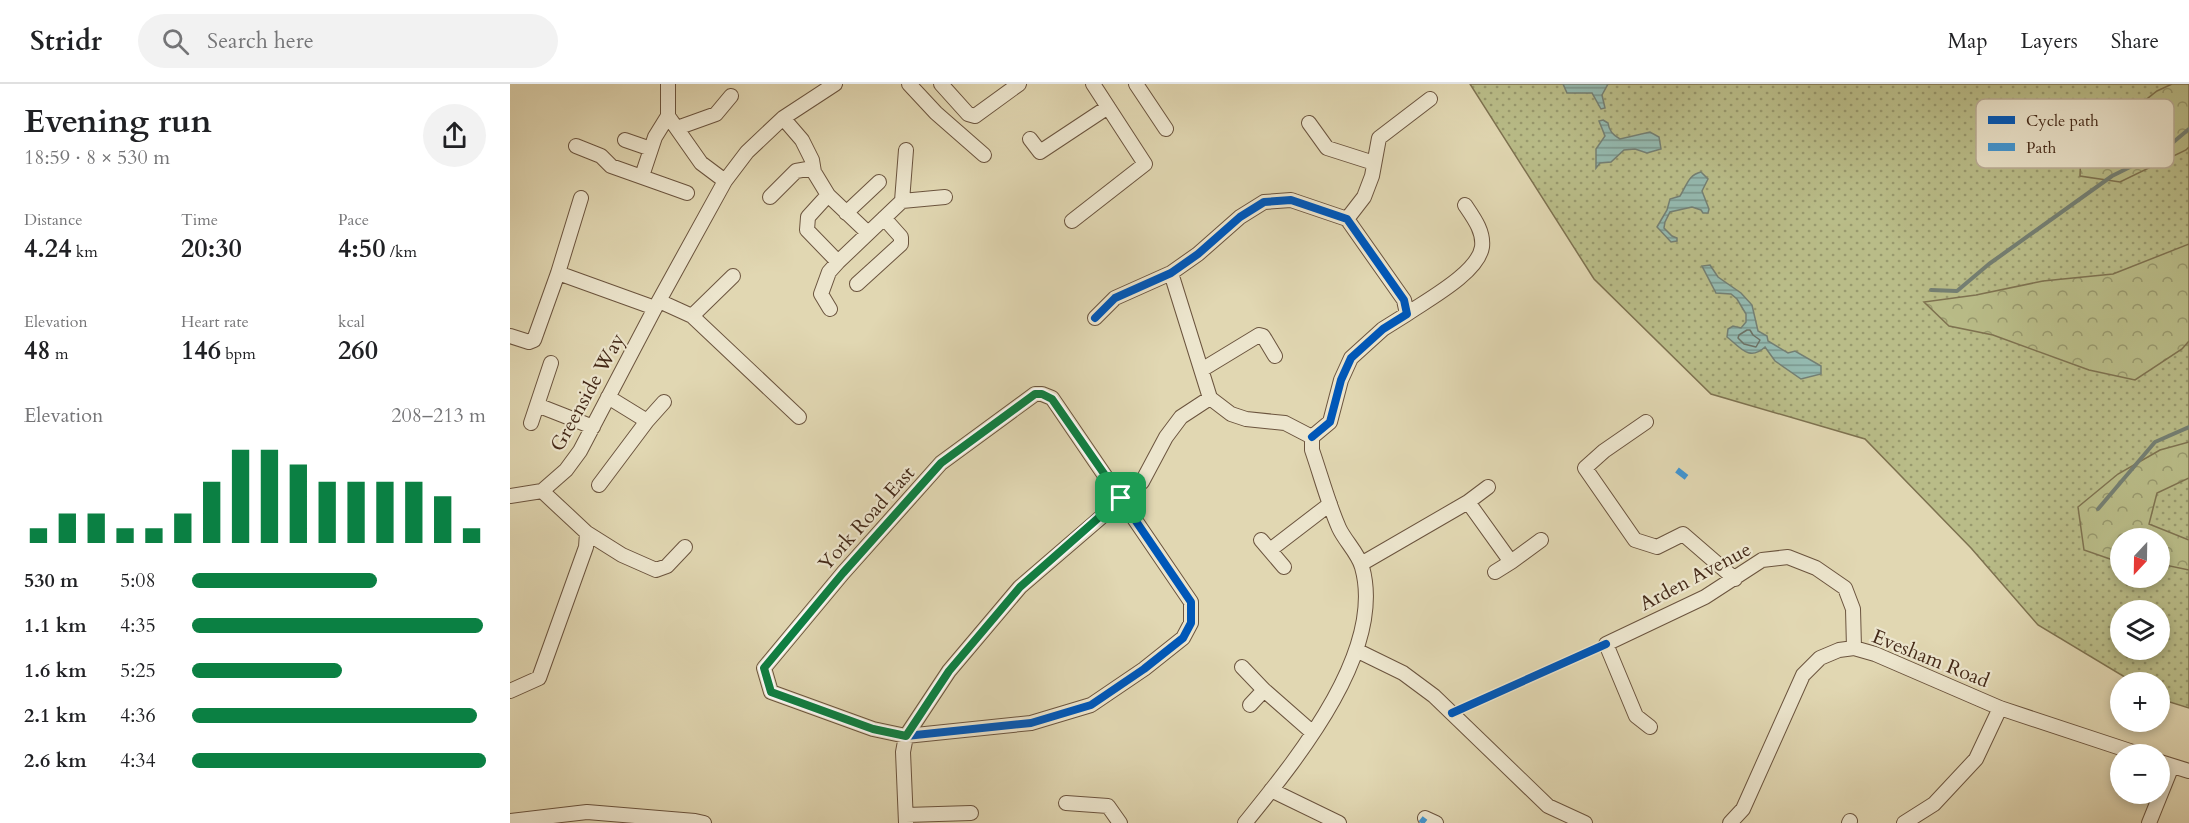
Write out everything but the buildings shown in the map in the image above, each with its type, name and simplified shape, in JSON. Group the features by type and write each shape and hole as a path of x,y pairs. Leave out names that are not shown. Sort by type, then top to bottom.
{"street":[{"path":"642,176 655,137 668,116 668,84"},
{"name":"Greenside Way","path":"542,491 566,470 580,451 725,181 747,152 783,118 835,84"},
{"path":"909,84 984,155"},
{"path":"941,84 968,114 975,116 1019,84"},
{"path":"1072,221 1145,164 1093,84"},
{"path":"1136,84 1166,129"},
{"path":"677,128 716,114 731,96"},
{"path":"1347,219 1364,197 1379,138 1430,99"},
{"path":"1030,139 1040,152 1108,107"},
{"path":"668,116 701,163 725,181"},
{"path":"783,118 802,140 812,160 813,168 828,195 868,233"},
{"path":"1309,123 1327,148 1374,163"},
{"path":"626,140 651,149"},
{"path":"576,146 601,156 612,166 687,193"},
{"path":"902,201 906,150"},
{"path":"770,197 796,171 813,168"},
{"path":"846,213 879,182"},
{"path":"828,195 808,217 807,230 838,262"},
{"path":"830,309 820,294 829,272 838,262 902,201 945,197"},
{"path":"510,336 529,342 534,340 581,198"},
{"path":"1095,318 1115,298 1172,273 1198,254 1240,217 1264,202 1291,200 1347,219 1404,300 1407,314"},
{"path":"1312,437 1330,422 1341,380 1351,358 1383,329 1458,278 1473,265 1482,247 1479,226 1465,205"},
{"path":"857,285 901,244 901,237 884,218"},
{"path":"558,273 692,316 799,417"},
{"path":"1172,273 1210,398 1232,414 1246,419 1285,423 1312,437"},
{"path":"692,316 733,276"},
{"path":"1203,369 1258,335 1263,336 1275,356"},
{"path":"531,423 551,363"},
{"name":"York Road East","path":"906,736 873,729 771,692 764,668 843,573 941,463 1035,394 1042,394 1052,399 1121,498"},
{"path":"608,397 647,421"},
{"path":"971,813 906,819 903,752 906,736 949,671 1020,587 1142,482 1166,437 1181,417 1210,398"},
{"path":"599,485 664,402"},
{"path":"537,405 593,427"},
{"path":"1646,422 1585,468 1635,540 1657,547 1683,534 1735,579"},
{"path":"1245,823 1313,733 1358,651 1365,618 1367,591 1361,564 1339,530 1312,450 1312,437"},
{"path":"1361,564 1488,488"},
{"path":"510,496 542,491 587,533 622,555 656,570 667,566 685,547"},
{"path":"906,736 1031,723 1091,705 1144,669 1183,638 1191,623 1191,602 1121,498"},
{"path":"1468,502 1511,562"},
{"path":"1284,567 1266,545 1330,504"},
{"path":"510,691 539,678 586,547 587,533"},
{"path":"1495,572 1541,540"},
{"name":"Arden Avenue","path":"1650,727 1636,716 1606,644 1705,597 1762,560 1788,557 1816,568 1845,588 1853,609 1854,648"},
{"name":"Evesham Road","path":"1730,823 1743,808 1803,675 1820,658 1839,650 1854,648 1875,654 2000,708 2110,744"},
{"path":"1358,651 1403,673 1434,696 1548,806 1585,823"},
{"path":"1242,667 1264,690 1313,733"},
{"path":"1250,705 1264,690"},
{"path":"1904,823 1934,804 1976,759 2000,708"},
{"path":"2170,765 2189,771"},
{"path":"1271,790 1340,823"},
{"path":"1065,802 1108,806 1120,823"},
{"path":"2150,823 2155,804"},
{"path":"510,821 587,812 695,820 704,823"}],"green space":[{"path":"1470,84 2189,84 2189,708 2170,702 2170,672 2116,672 2038,625 1971,548 1865,439 1711,394 1594,279"},
{"path":"2172,84 2189,84 2189,147 2174,156 2174,99 2147,99"},
{"path":"2080,168 2149,168 2120,182 2080,176"},
{"path":"2189,244 2189,341 2182,349 2135,380 2089,370 1993,335 1949,326 1924,302 1976,295 2043,281 2113,274"},
{"path":"2189,442 2189,478 2157,493 2149,524 2159,528 2110,528 2110,559 2084,550 2078,507 2118,474 2160,450"},
{"path":"2170,532 2189,540 2189,570 2170,566"}],"water":[{"path":"1563,84 1608,84 1602,95 1605,108 1601,109 1592,93 1567,93"},
{"path":"1603,120 1620,139 1650,132 1659,137 1661,149 1647,153 1635,149 1624,150 1611,162 1600,163 1596,168 1596,149 1605,136 1599,121"},
{"path":"1701,172 1708,179 1702,191 1709,209 1708,213 1692,207 1670,212 1664,228 1677,238 1677,241 1671,242 1657,227 1667,210 1670,199 1680,196 1690,178"},
{"path":"1710,265 1718,277 1741,293 1752,305 1758,331 1767,336 1768,341 1788,353 1795,351 1821,366 1821,374 1801,379 1775,361 1765,347 1749,353 1727,337 1728,329 1733,326 1741,328 1746,322 1746,314 1731,294 1716,293 1702,266"}],"waterway":[{"path":"2174,142 2189,129"},
{"path":"1931,290 1957,291 1989,264 2112,176 2128,168"},
{"path":"2098,509 2155,442 2189,427"}],"marked path":[{"path":"1677,470 1690,480"},
{"path":"1421,823 1425,818"}],"cycle path":[{"path":"1095,318 1115,298 1171,273 1198,254 1240,217 1264,202 1291,200 1347,219 1404,300 1407,314 1383,329 1351,358 1341,380 1330,422 1312,437"},
{"path":"1035,394 1052,398 1191,602 1191,623 1183,638 1144,669 1091,705 1031,723 906,736 873,729 771,692 764,668 843,573 941,463 1035,394"},
{"path":"1452,713 1606,644"}],"route":[{"path":"1035,394 1042,394 1052,399 1121,498 1020,587 949,671 906,736 873,729 771,692 764,668 843,573 941,463 1035,394"}]}
